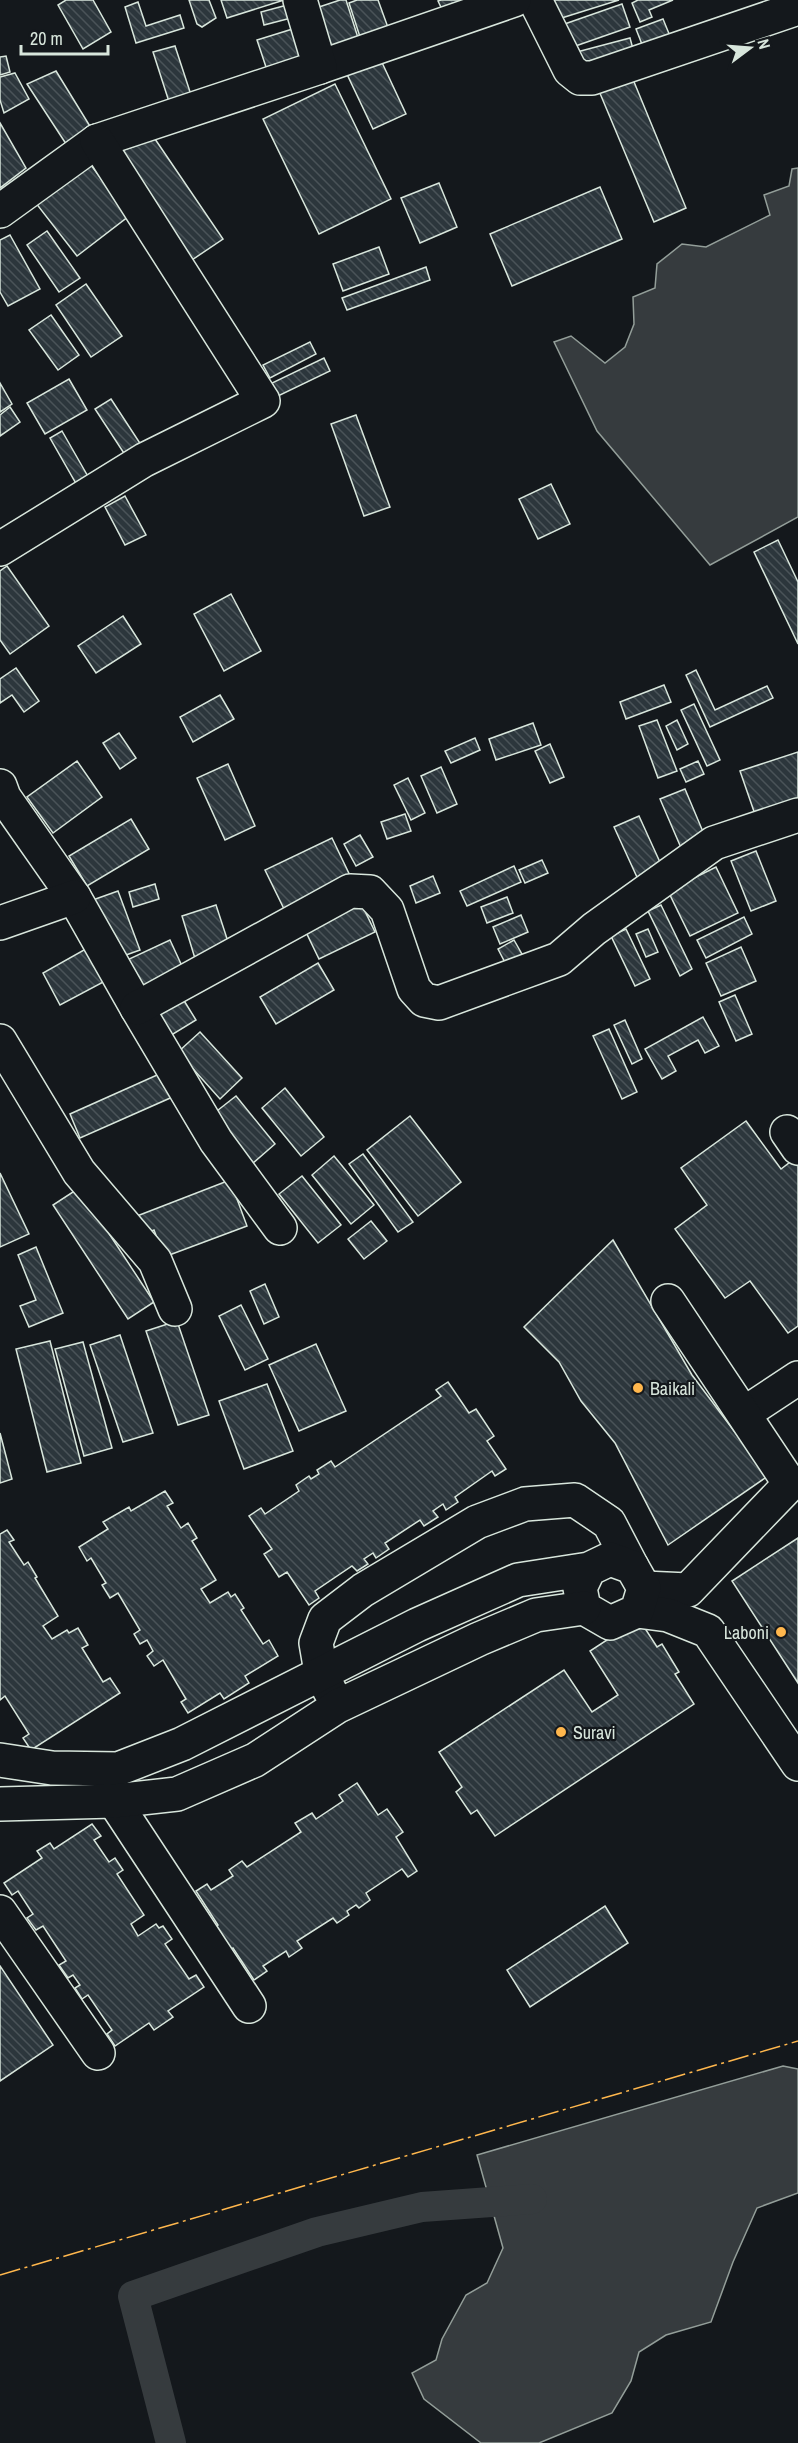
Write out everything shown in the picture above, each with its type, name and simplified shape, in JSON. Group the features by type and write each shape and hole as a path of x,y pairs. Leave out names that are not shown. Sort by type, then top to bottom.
{"street":[{"path":"300,0 320,67"},
{"path":"0,211 97,141 514,0"},
{"path":"535,0 570,70 580,78 592,78 798,8"},
{"path":"0,549 144,460 263,401 97,141"},
{"path":"0,786 4,797 74,897 216,1141 280,1228"},
{"path":"137,1008 350,891 370,892 387,909 414,989 424,1000 439,1004 559,958 594,929 714,843 798,815"},
{"path":"0,923 74,897"},
{"path":"0,1041 78,1172 155,1261 175,1309"},
{"path":"638,1589 688,1590 795,1488 668,1301"},
{"path":"745,1413 798,1377"},
{"path":"338,1706 321,1672 316,1643 325,1619 363,1590 477,1522 525,1504 575,1500 609,1523 638,1589"},
{"path":"638,1589 610,1623 584,1608 536,1615 479,1639 338,1706 255,1760 177,1794 114,1801 2,1804 2,1760 51,1768 118,1769 182,1744 417,1625 518,1580 589,1569 610,1559 638,1589 668,1615 708,1631 798,1764"},
{"path":"584,1608 580,1588 589,1569"},
{"path":"114,1801 249,2006"},
{"path":"0,1912 98,2053"}],"shaded area":[{"path":"798,168 798,517 710,565 597,431 554,342 571,336 605,363 625,347 634,324 633,297 655,288 657,264 682,244 706,247 770,215 764,195 789,186 792,169"},
{"path":"783,2066 798,2069 798,2193 757,2208 733,2262 711,2322 666,2335 639,2352 631,2381 612,2413 539,2443 481,2443 424,2399 412,2373 436,2360 442,2339 466,2295 487,2283 503,2248 477,2155"}],"building":[{"path":"66,0 93,0 111,32 83,49 58,5"},
{"path":"189,0 209,0 216,18 202,27 197,24"},
{"path":"221,0 284,0 227,18"},
{"path":"346,0 360,44 332,54 316,8"},
{"path":"357,0 378,0 390,33 362,43 349,3"},
{"path":"469,0 448,22 438,1"},
{"path":"545,0 619,0 552,21"},
{"path":"638,0 673,0 649,10 652,17 640,22 632,3"},
{"path":"138,2 146,26 180,15 184,28 136,43 125,7"},
{"path":"291,4 295,17 264,25 261,12"},
{"path":"622,4 630,27 564,50 556,27"},
{"path":"663,19 672,41 645,52 636,29"},
{"path":"299,27 310,60 268,73 257,40"},
{"path":"630,38 633,49 577,65 573,53"},
{"path":"175,46 194,104 172,111 153,52"},
{"path":"378,54 406,114 373,129 345,70"},
{"path":"6,56 10,72 0,75 0,57"},
{"path":"56,71 96,136 70,150 27,84"},
{"path":"15,73 29,99 4,113 0,100 0,77"},
{"path":"632,77 686,208 654,222 599,91"},
{"path":"335,84 391,199 319,234 263,119"},
{"path":"0,123 26,168 0,188"},
{"path":"155,139 223,239 186,264 112,154"},
{"path":"88,161 129,216 77,256 35,202"},
{"path":"439,183 457,227 420,243 401,198"},
{"path":"600,187 622,239 512,286 490,234"},
{"path":"47,231 80,278 59,292 27,245"},
{"path":"10,235 40,289 8,306 0,292 0,240"},
{"path":"379,247 389,274 343,291 333,264"},
{"path":"426,267 430,280 347,310 342,298"},
{"path":"86,284 122,336 91,357 56,305"},
{"path":"51,315 79,355 58,370 29,330"},
{"path":"310,342 316,354 270,378 263,365"},
{"path":"324,358 330,371 278,396 272,383"},
{"path":"69,379 87,410 45,434 27,403"},
{"path":"0,383 12,404 0,412"},
{"path":"111,399 147,454 131,464 95,409"},
{"path":"10,407 20,422 0,436 0,415"},
{"path":"356,415 390,507 364,516 331,424"},
{"path":"62,431 94,487 82,494 50,438"},
{"path":"551,484 570,524 538,539 519,499"},
{"path":"125,496 146,535 125,545 105,507"},
{"path":"778,540 798,582 798,644 754,552"},
{"path":"7,566 49,626 10,654 0,640 0,571"},
{"path":"231,594 261,651 224,671 194,614"},
{"path":"123,616 141,644 96,673 78,646"},
{"path":"16,668 39,701 24,712 12,695 0,703 0,679"},
{"path":"696,670 715,710 767,686 773,698 710,727 686,675"},
{"path":"664,685 671,702 626,719 620,702"},
{"path":"220,695 234,719 193,742 180,717"},
{"path":"694,704 720,760 707,766 681,710"},
{"path":"657,720 677,771 658,778 639,726"},
{"path":"677,720 688,744 677,750 666,726"},
{"path":"533,723 541,745 496,760 489,739"},
{"path":"119,733 136,758 120,769 103,743"},
{"path":"475,738 480,750 451,763 445,751"},
{"path":"550,744 564,777 550,783 535,751"},
{"path":"798,752 798,810 758,823 740,771"},
{"path":"77,761 102,797 53,833 27,797"},
{"path":"698,761 704,774 686,782 680,769"},
{"path":"228,764 255,826 225,840 197,778"},
{"path":"441,767 457,804 437,813 421,776"},
{"path":"408,778 425,813 411,820 394,785"},
{"path":"685,789 709,846 685,857 660,799"},
{"path":"405,814 411,831 387,839 381,822"},
{"path":"639,816 664,871 642,888 614,827"},
{"path":"131,819 149,849 87,886 69,856"},
{"path":"360,835 373,857 356,866 344,844"},
{"path":"332,838 354,884 288,917 265,870"},
{"path":"756,851 776,901 751,911 731,861"},
{"path":"542,860 548,873 525,883 519,870"},
{"path":"514,866 521,882 467,906 460,891"},
{"path":"716,867 738,913 690,936 668,891"},
{"path":"433,876 440,893 416,903 410,886"},
{"path":"155,884 159,899 133,907 129,892"},
{"path":"118,891 140,950 112,960 90,901"},
{"path":"507,897 513,913 487,923 481,907"},
{"path":"361,903 375,932 319,959 305,930"},
{"path":"216,905 232,954 197,965 182,916"},
{"path":"661,905 692,969 680,976 648,911"},
{"path":"521,915 528,932 500,944 493,927"},
{"path":"744,917 752,934 706,958 697,940"},
{"path":"626,929 650,979 635,986 611,936"},
{"path":"648,929 658,952 646,957 636,934"},
{"path":"170,940 187,977 144,997 127,960"},
{"path":"514,940 527,963 510,972 498,949"},
{"path":"91,946 109,979 60,1005 43,973"},
{"path":"741,947 756,981 721,996 706,963"},
{"path":"318,963 334,990 276,1024 260,997"},
{"path":"735,995 752,1034 736,1041 719,1002"},
{"path":"183,999 196,1020 160,1042 147,1020"},
{"path":"703,1017 719,1046 705,1053 698,1040 668,1056 676,1071 662,1079 645,1049"},
{"path":"625,1020 642,1059 632,1064 614,1025"},
{"path":"609,1029 637,1092 622,1099 593,1036"},
{"path":"200,1032 242,1078 220,1099 178,1052"},
{"path":"166,1071 177,1095 80,1138 70,1114"},
{"path":"285,1088 324,1137 301,1156 262,1108"},
{"path":"236,1096 275,1144 253,1163 213,1114"},
{"path":"410,1116 461,1182 418,1216 367,1150"},
{"path":"746,1121 781,1169 798,1156 798,1326 788,1333 750,1281 725,1298 675,1229 707,1205 681,1168"},
{"path":"363,1154 413,1222 398,1232 349,1164"},
{"path":"334,1156 374,1205 351,1224 312,1175"},
{"path":"0,1173 29,1234 0,1247"},
{"path":"302,1176 341,1225 318,1243 279,1194"},
{"path":"230,1180 247,1226 164,1257 154,1230 144,1234 137,1216"},
{"path":"79,1188 154,1302 128,1319 53,1205"},
{"path":"371,1221 387,1241 364,1259 348,1239"},
{"name":"Baikali","path":"613,1240 692,1375 768,1476 668,1545 615,1443 581,1401 559,1362 524,1327"},
{"path":"36,1247 63,1313 29,1327 20,1306 36,1300 18,1255"},
{"path":"265,1284 279,1317 264,1324 250,1291"},
{"path":"241,1305 268,1359 245,1370 219,1316"},
{"path":"177,1321 209,1415 178,1425 146,1331"},
{"path":"120,1335 153,1433 123,1442 90,1345"},
{"path":"50,1341 81,1463 47,1472 16,1349"},
{"path":"83,1342 112,1448 84,1456 55,1349"},
{"path":"316,1344 346,1411 299,1431 269,1365"},
{"path":"448,1382 469,1413 476,1409 494,1436 487,1441 506,1469 495,1476 492,1471 455,1497 458,1502 446,1510 443,1504 433,1511 438,1517 424,1526 420,1520 385,1543 389,1549 376,1558 373,1553 364,1559 368,1564 357,1571 352,1566 315,1591 319,1598 309,1605 287,1572 279,1577 264,1554 272,1549 249,1516 261,1508 265,1514 299,1491 296,1485 309,1476 311,1479 319,1474 317,1470 331,1461 335,1467 441,1396 436,1390"},
{"path":"267,1384 293,1451 244,1469 219,1401"},
{"path":"0,1433 12,1479 0,1483"},
{"path":"165,1491 173,1503 167,1506 181,1528 188,1523 197,1538 192,1541 216,1580 201,1589 210,1603 228,1592 231,1597 235,1594 244,1608 241,1610 263,1644 269,1640 278,1656 245,1676 249,1683 224,1699 220,1693 188,1713 181,1702 186,1699 163,1660 154,1666 147,1656 153,1651 147,1640 140,1644 134,1634 140,1630 118,1593 110,1598 102,1585 106,1583 91,1558 87,1561 79,1547 108,1529 103,1522 129,1507 131,1511"},
{"path":"7,1530 14,1540 9,1542 24,1565 28,1562 58,1616 43,1626 52,1639 67,1630 69,1633 78,1628 88,1645 82,1648 103,1682 110,1678 120,1693 31,1750 23,1738 29,1734 5,1696 0,1700 0,1534"},
{"name":"Laboni","path":"798,1538 798,1683 732,1581"},
{"name":"Suravi","path":"639,1619 657,1647 662,1644 679,1672 675,1674 694,1704 495,1836 477,1810 471,1814 456,1792 462,1787 439,1752 564,1670 592,1712 618,1695 590,1651"},
{"path":"357,1783 378,1815 387,1809 403,1832 396,1837 417,1871 408,1877 402,1869 366,1893 370,1900 359,1908 356,1905 347,1911 349,1915 337,1923 333,1918 297,1941 302,1948 289,1957 286,1951 263,1966 267,1971 254,1980 233,1948 226,1952 212,1929 218,1925 196,1891 207,1884 211,1890 233,1876 229,1870 242,1861 247,1867 301,1832 295,1823 312,1813 316,1819 343,1801 339,1795"},
{"path":"92,1824 101,1836 94,1840 109,1862 115,1858 123,1870 117,1874 144,1915 131,1924 138,1936 156,1924 159,1928 163,1926 172,1939 165,1944 189,1979 196,1975 204,1987 168,2011 173,2017 154,2030 149,2023 115,2046 107,2034 112,2030 88,1995 82,1999 75,1988 80,1985 73,1975 68,1978 59,1965 66,1961 43,1926 36,1930 27,1918 33,1914 18,1891 12,1895 4,1883 42,1858 37,1851 50,1843 54,1849"},
{"path":"605,1906 628,1943 530,2007 507,1970"},
{"path":"0,1966 53,2045 0,2081"}],"waterway":[{"path":"171,2443 133,2296 317,2232 422,2207 532,2199"}],"power":[{"path":"0,2275 798,2041"}],"place":[{"name":"Baikali","path":"638,1388"},
{"name":"Laboni","path":"781,1632"},
{"name":"Suravi","path":"561,1732"}]}
